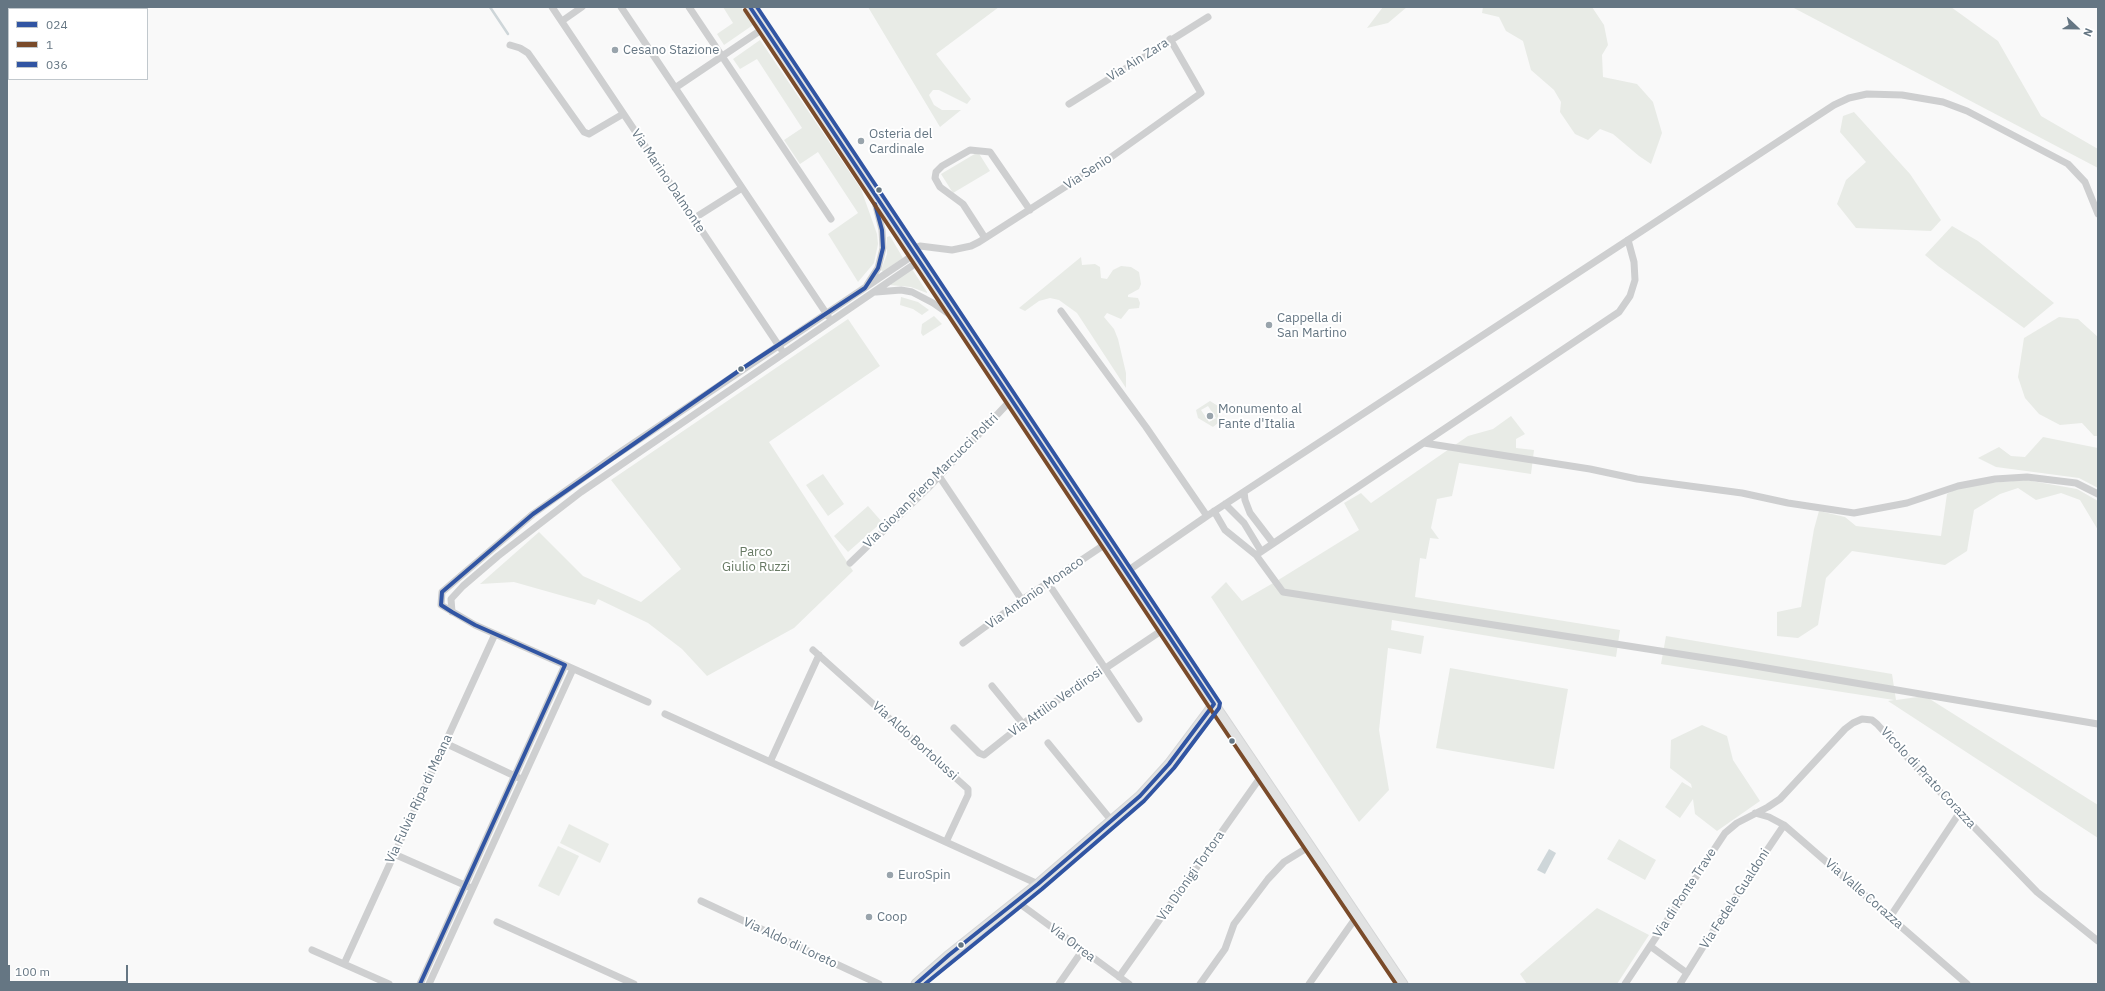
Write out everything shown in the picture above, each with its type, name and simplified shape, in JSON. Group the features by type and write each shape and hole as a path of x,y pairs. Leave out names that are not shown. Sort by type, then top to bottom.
{"street":[{"name":"Via Marino Dalmonte","path":"552,7 784,354"},
{"path":"562,21 582,7"},
{"path":"622,7 832,321"},
{"path":"689,7 831,219"},
{"path":"750,7 1106,543 1403,984"},
{"name":"Via Ain Zara","path":"1069,104 1208,17"},
{"path":"675,88 764,28"},
{"name":"Via Senio","path":"915,255 920,246 944,250 962,248 985,238 1107,160 1201,93 1170,40"},
{"path":"510,46 520,48 528,54 584,132 589,134 623,114"},
{"path":"1126,572 1225,504 1834,105 1849,98 1867,94 1882,93 1942,102 1967,111 2068,164 2085,182 2098,214"},
{"path":"985,238 962,204 940,186 935,178 936,172 942,166 970,150 990,152 1030,210"},
{"path":"693,219 742,188"},
{"path":"865,288 878,268 883,248 882,230 871,188"},
{"path":"1258,553 1619,312 1630,296 1635,280 1634,262 1628,240"},
{"path":"648,702 495,634 452,612 442,605 442,592 533,514 613,457 826,313 915,255"},
{"path":"452,612 451,599 463,586 498,556 580,492 874,292 915,255"},
{"path":"874,292 891,290 912,292 933,303 959,321"},
{"path":"1061,311 1146,427 1207,516"},
{"name":"Via Giovan Piero Marcucci Poltri","path":"850,563 939,476 1011,400"},
{"path":"1424,443 1590,469 1637,479 1742,493 1788,503 1854,513 1906,503 1958,486 1995,479 2027,477 2076,483 2098,494"},
{"path":"939,476 1022,600"},
{"path":"1244,492 1245,500 1250,513 1273,543"},
{"path":"1225,504 1244,523 1258,553 1283,592 1737,663 2098,724"},
{"path":"1214,512 1224,530 1258,553"},
{"name":"Via Antonio Monaco","path":"963,643 1022,600 1106,543"},
{"path":"1048,582 1139,719"},
{"name":"Via Attilio Verdirosi","path":"954,728 982,755 1023,724 1164,629"},
{"name":"Via Fulvia Ripa di Meana","path":"344,964 495,634"},
{"name":"Via Aldo Bortolussi","path":"813,650 968,789 968,795 946,842"},
{"path":"770,762 819,655"},
{"path":"420,984 565,665"},
{"path":"429,984 573,669"},
{"path":"992,686 1023,724"},
{"path":"916,984 1038,884 1153,783 1214,704"},
{"path":"665,714 1038,884"},
{"name":"Vicolo di Prato Corazza","path":"1755,813 1780,799 1847,726 1858,720 1872,720 2037,892 2098,941"},
{"path":"445,743 523,780"},
{"path":"1048,743 1111,820"},
{"name":"Via Dionigi Tortora","path":"1119,977 1262,775"},
{"path":"1890,917 1960,812"},
{"name":"Via Valle Corazza","path":"1755,813 1769,817 1784,825 1967,984"},
{"name":"Via di Ponte Trave","path":"1625,984 1720,840 1734,825 1755,813"},
{"name":"Via Fedele Gualdoni","path":"1680,984 1784,825"},
{"path":"1200,984 1225,949 1234,924 1268,879 1284,862 1310,846"},
{"path":"394,854 472,889"},
{"name":"Via Aldo di Loreto","path":"701,901 879,984"},
{"name":"Via Orrea","path":"1016,901 1082,951 1129,984"},
{"path":"1309,984 1357,916"},
{"path":"497,922 634,984"},
{"path":"1650,946 1687,973"},
{"path":"312,950 389,984"},
{"path":"1059,984 1082,951"}],"green space":[{"path":"723,7 741,7 753,25 724,45 717,34 733,23"},
{"path":"868,7 999,7 936,54 971,99 967,104 939,90 933,90 929,95 934,105 942,110 961,110 940,127"},
{"path":"1383,7 1407,7 1388,23 1367,28"},
{"path":"1483,7 1592,7 1604,25 1608,45 1602,55 1603,77 1637,84 1653,102 1662,133 1651,164 1613,134 1600,129 1588,140 1575,134 1560,112 1561,102 1554,90 1531,70 1523,41 1506,31 1499,17 1482,13"},
{"path":"1792,7 1951,7 1998,41 2041,116 2098,149 2098,168"},
{"path":"760,40 861,189 877,234 878,244 874,263 858,282 828,234 858,213 818,152 800,164 784,140 802,128 757,59 740,69 733,59"},
{"path":"1854,112 1910,174 1941,220 1931,231 1856,228 1837,204 1846,180 1866,162 1840,132 1843,116"},
{"path":"978,152 990,171 953,193 941,174"},
{"path":"1952,226 1978,241 2054,303 2024,328 1938,266 1925,255"},
{"path":"890,236 903,258 883,272 881,270 887,254 887,237"},
{"path":"1081,257 1082,265 1095,264 1100,267 1101,278 1107,279 1113,270 1121,266 1131,267 1139,272 1141,284 1139,289 1128,295 1128,297 1138,298 1140,303 1139,308 1129,309 1121,319 1107,313 1104,317 1114,329 1118,339 1126,373 1126,388 1077,313 1059,300 1050,298 1039,301 1025,311 1019,308"},
{"path":"912,269 927,293 911,287 890,285"},
{"path":"901,297 918,302 929,310 922,315 913,309 900,305"},
{"path":"934,316 942,324 923,336 921,333 922,324"},
{"path":"2059,317 2078,319 2098,337 2098,436 2094,436 2082,423 2060,425 2039,414 2025,398 2018,377 2024,338"},
{"name":"Parco Giulio Ruzzi","path":"848,319 880,366 769,442 853,571 794,628 707,676 682,649 648,623 598,599 595,605 514,582 480,584 539,532 583,576 641,602 681,569 611,480"},
{"path":"1210,401 1218,406 1218,423 1213,427 1198,418 1196,410","holes":["1208,406 1216,418 1209,422 1201,410"]},
{"path":"1511,416 1525,434 1516,439 1516,448 1534,450 1531,474 1459,463 1452,496 1437,499 1431,528 1439,539 1430,538 1426,559 1420,558 1415,597 1620,630 1616,657 1392,620 1391,630 1424,636 1421,654 1388,648 1379,730 1389,790 1359,822 1211,597 1226,582 1242,601 1275,582 1359,530 1344,503 1361,493 1371,503 1468,436 1493,429"},
{"path":"2043,437 2098,448 2098,488 2079,478 1996,467 1978,458 1999,447 2011,456 2025,457"},
{"path":"823,474 844,504 828,516 806,485"},
{"path":"2026,480 2077,489 2098,501 2098,530 2080,500 2061,493 2036,500 2018,488 2000,494 1974,510 1967,551 1945,565 1852,551 1826,578 1818,625 1798,638 1777,636 1777,612 1801,607 1814,529 1819,511 1845,517 1856,526 1941,536 1947,494 1963,485"},
{"path":"868,506 882,522 848,552 834,536"},
{"path":"1666,636 1892,674 1896,700 1925,696 2098,805 2098,838 1888,701 1894,700 1661,664"},
{"path":"1450,668 1568,689 1554,769 1436,748"},
{"path":"1702,725 1727,736 1733,760 1760,801 1717,831 1695,814 1693,799 1680,818 1665,807 1682,782 1692,788 1691,784 1670,768 1671,740"},
{"path":"569,824 609,844 600,863 560,843"},
{"path":"1619,839 1656,860 1645,880 1607,859"},
{"path":"558,846 579,856 559,896 538,886"},
{"path":"1597,908 1649,935 1617,984 1527,984 1520,974"}],"shaded area":[{"path":"1549,849 1556,853 1545,874 1537,870"}],"waterway":[{"path":"490,7 508,34"}],"transit line":[{"name":"024","path":"750,7 1214,704 1169,764 1140,796 1038,884 949,955 916,984"},
{"name":"036","path":"757,7 1220,703 1219,708 1174,768 1144,801 1042,889 925,984"},
{"name":"1","path":"745,10 1209,707 1396,984"},
{"name":"024","path":"420,984 565,665 475,625 452,612 441,605 442,592 533,514 740,370 865,288 878,268 883,248 882,230 875,204"}],"place":[{"name":"Cesano Stazione","path":"615,50"},
{"name":"Osteria del Cardinale","path":"861,141"},
{"name":"Cappella di San Martino","path":"1269,325"},
{"name":"Monumento al Fante d'Italia","path":"1210,416"},
{"name":"EuroSpin","path":"890,875"},
{"name":"Coop","path":"869,917"}]}
